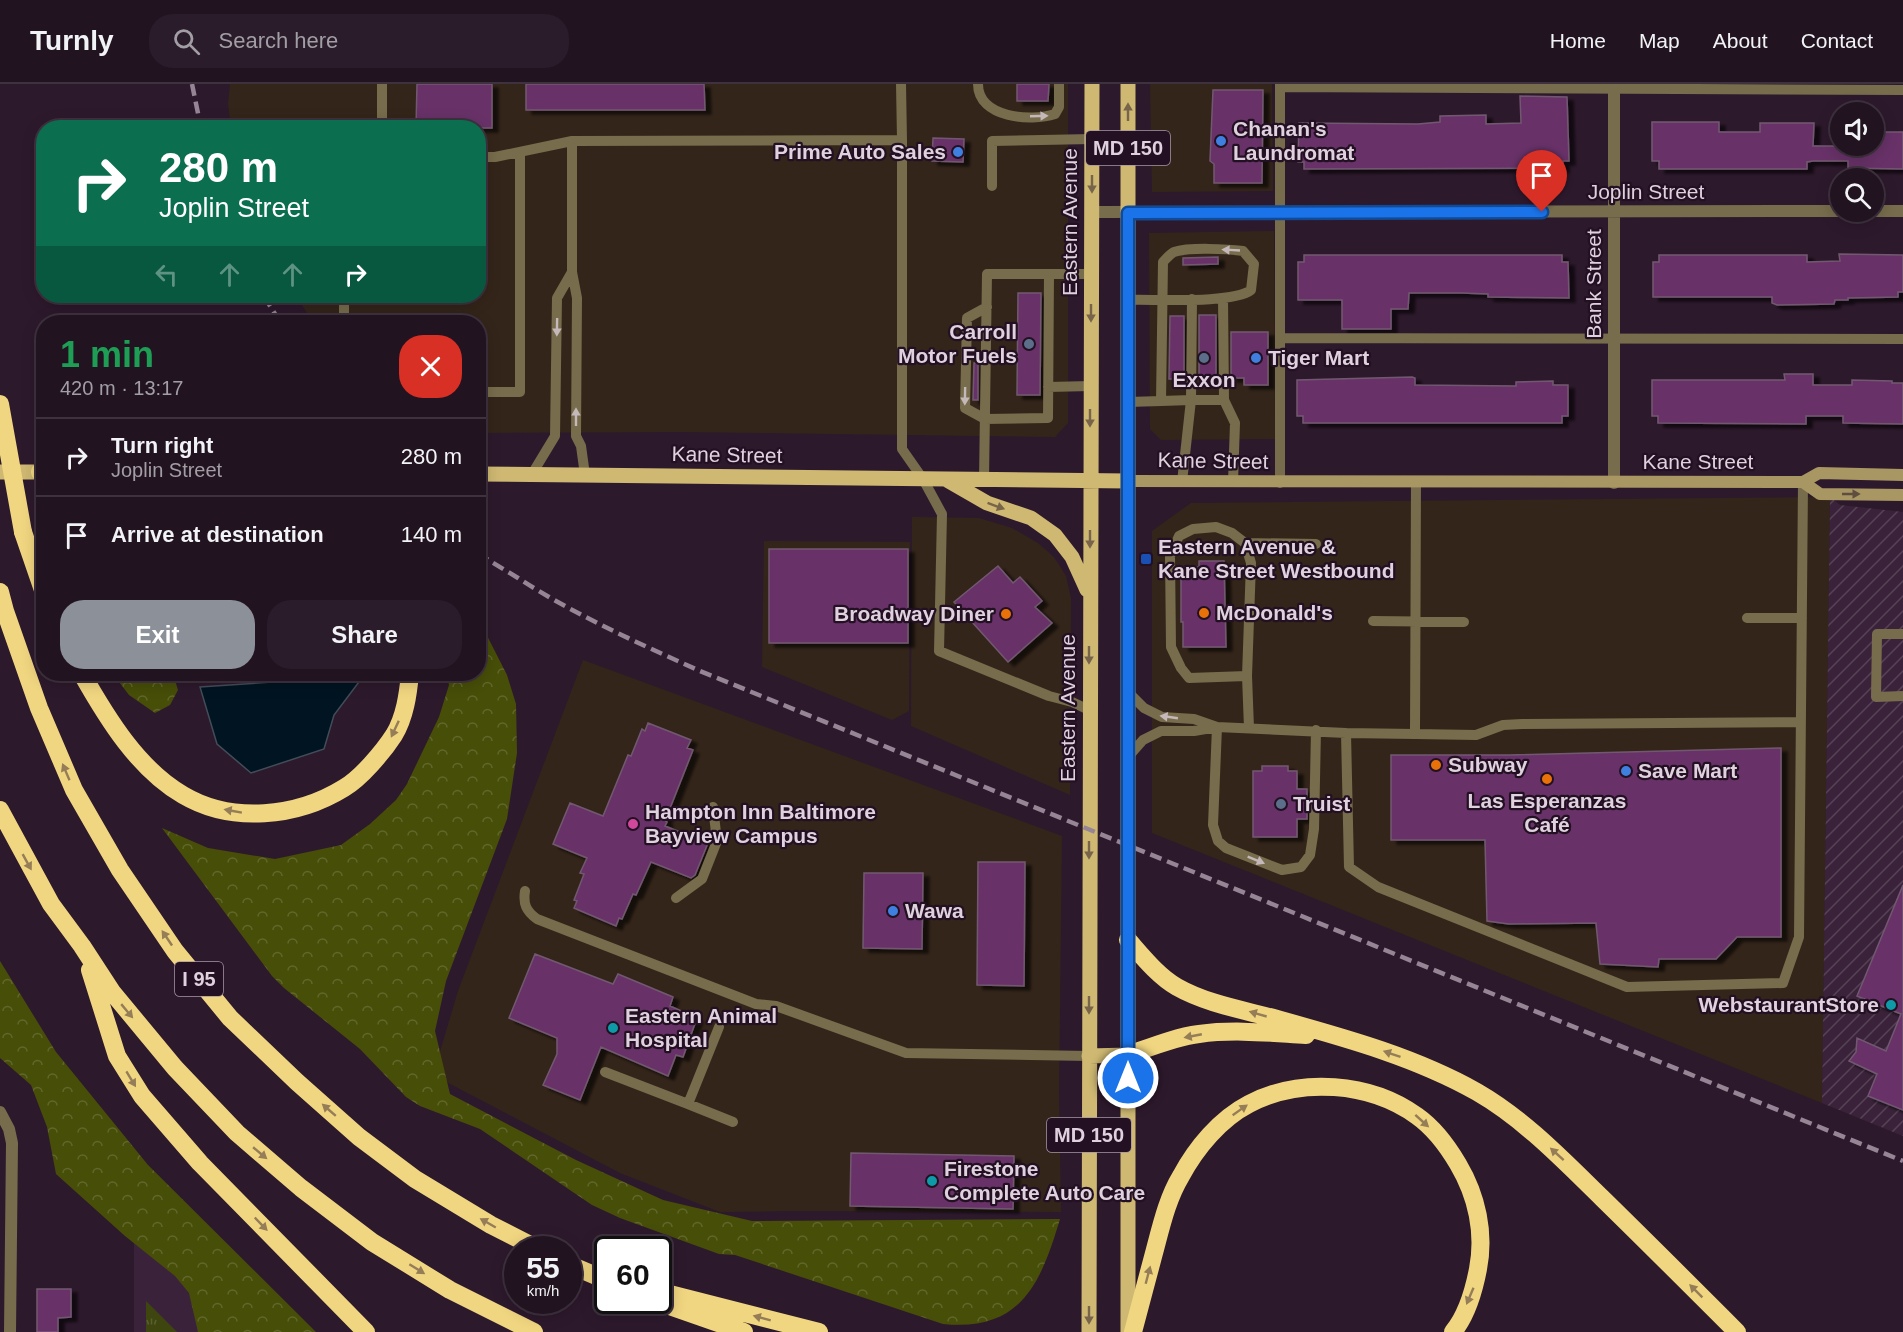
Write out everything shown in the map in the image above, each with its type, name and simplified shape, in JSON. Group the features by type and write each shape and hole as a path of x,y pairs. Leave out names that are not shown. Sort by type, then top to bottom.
{"highway":[{"path":"0,404 23,532 36,570"},
{"name":"I 95","path":"0,592 39,708 74,790 120,870 175,951 223,1010 297,1082 369,1144 415,1179 513,1236"},
{"path":"86,681 97,701 157,778 185,796 217,808 251,815 283,812 316,803 346,787 372,763 395,734 407,699 409,681"},
{"path":"0,810 51,904 112,992 161,1051 245,1140 301,1188 372,1242 450,1290 534,1332"},
{"path":"1128,940 1155,969 1176,987 1208,1000 1335,1036 1438,1071 1479,1093 1520,1122 1562,1158 1737,1332"},
{"path":"82,946 117,1056 142,1096 200,1163 366,1332"},
{"path":"1128,1055 1171,1040 1199,1034 1227,1032 1335,1036"},
{"path":"1130,1332 1164,1216 1180,1177 1199,1148 1222,1123 1248,1104 1282,1090 1319,1086 1352,1089 1384,1097 1418,1116 1447,1146 1466,1178 1479,1215 1481,1252 1475,1284 1453,1332"},
{"path":"672,1295 819,1332"},
{"path":"672,1306 744,1332"}],"main road":[{"name":"Eastern Avenue","path":"1089,1332 1092,84"},
{"name":"MD 150","path":"1128,84 1130,1332"},
{"path":"0,472 36,472"},
{"name":"Kane Street","path":"486,474 1280,483 1803,482 1819,473 1903,475"},
{"path":"944,479 987,503 1031,518 1055,535 1072,557 1090,597"},
{"name":"Kane Street","path":"1803,482 1820,494 1903,495"},
{"path":"1089,1056 1128,1055"}],"street":[{"name":"Bank Street","path":"1614,87 1614,483"},
{"name":"Joplin Street","path":"1092,212 1830,211"},
{"path":"1884,211 1903,211"},
{"path":"0,1112 9,1129 12,1143 10,1332"}],"lane":[{"path":"382,84 382,120"},
{"path":"902,84 902,448 923,479 942,514 939,651 1089,710"},
{"path":"978,84 982,98 992,109 1006,115 1020,117 1055,114 1059,107 1059,84"},
{"path":"1280,483 1280,86 1903,90"},
{"path":"993,186 992,141 1092,139"},
{"path":"486,157 572,141 902,140"},
{"path":"572,141 572,272 577,298 576,436 581,446 585,475"},
{"path":"486,393 520,392 520,152"},
{"path":"1128,300 1162,299 1227,298 1244,295 1251,290 1254,264 1243,251 1228,249 1183,250 1172,253 1163,262 1162,299 1161,401"},
{"path":"532,474 555,436 557,298 572,272"},
{"path":"984,479 987,274 1091,274"},
{"path":"987,307 967,318 965,408 985,419 1048,418 1049,274"},
{"path":"1227,298 1224,400 1235,423 1233,482"},
{"path":"1182,482 1191,400 1192,299"},
{"path":"1280,338 1903,339"},
{"path":"1048,387 1090,386"},
{"path":"1128,402 1224,400"},
{"path":"1415,734 1416,482"},
{"path":"1346,733 1349,867 1378,887 1628,987 1783,983 1799,937 1803,482"},
{"path":"1247,676 1189,678 1171,648 1170,556 1179,536 1193,529 1216,527 1232,533 1245,543 1251,563 1247,676 1250,728"},
{"path":"1245,543 1316,544"},
{"path":"1747,618 1802,618"},
{"path":"1372,621 1464,622"},
{"path":"1903,634 1877,634 1876,697 1903,696"},
{"path":"1128,692 1144,708 1162,717 1194,719 1217,727"},
{"path":"1128,757 1143,740 1161,731 1194,732 1217,727 1346,733 1476,735 1503,724 1801,722"},
{"path":"1217,727 1214,825 1218,841 1226,848 1282,870 1300,867 1310,855 1314,829 1316,730"},
{"path":"675,898 702,879 717,841 712,807"},
{"path":"525,891 526,908 537,919 756,1004 776,1006 906,1053 1089,1056"},
{"path":"688,1104 719,1027"},
{"path":"605,1072 733,1122"}],"shaded area":[{"path":"230,84 1068,84 1068,423 1055,437 683,432 486,433 486,315 308,315 301,303 486,303 486,120 230,120 228,104"},
{"path":"1150,84 1272,84 1273,191 1152,192"},
{"path":"1274,231 1275,439 1161,440 1150,429 1149,233"},
{"path":"1830,497 1822,1103 1152,833 1152,531 1191,503"},
{"path":"1830,497 1840,505 1903,512 1903,1136 1822,1103"},
{"path":"912,517 979,518 1012,528 1038,543 1054,557 1066,576 1071,598 1070,795 911,726"},
{"path":"764,541 910,542 909,711 892,720 762,667"},
{"path":"583,660 1062,836 1059,1092 1061,1212 720,1212 620,1173 433,1075 458,991"},
{"path":"134,1233 249,1332 134,1332"}],"green space":[{"path":"486,634 507,675 516,704 517,753 507,819 446,981 435,1031 450,1094 576,1160 663,1200 752,1221 1060,1219 1045,1263 1024,1298 1010,1311 992,1320 970,1324 943,1324 735,1255 719,1254 620,1218 592,1205 480,1129 420,1106 406,1097 360,1049 284,988 272,976 162,828 208,848 275,859 341,845 370,824 396,800 407,784 439,717 448,681 486,681"},
{"path":"118,681 175,681 178,690 170,705 155,713 129,695"},
{"path":"0,961 56,1052 148,1165 316,1332 198,1332 189,1293 175,1276 125,1236 56,1174 47,1127 31,1085 0,1058"},
{"path":"146,1301 177,1332 146,1332"}],"water":[{"path":"287,681 360,681 334,715 324,749 251,773 217,744 200,687"}],"building":[{"path":"417,84 492,84 492,128 486,128 486,120 416,120"},
{"path":"526,84 704,84 705,110 526,110"},
{"path":"1017,84 1049,84 1048,101 1017,101"},
{"path":"1213,90 1263,90 1262,183 1214,183 1214,164 1210,161"},
{"path":"1520,96 1567,97 1569,161 1563,161 1563,168 1304,169 1304,162 1298,162 1299,123 1418,124 1440,122 1440,116 1486,115 1486,124 1521,123"},
{"path":"1652,122 1719,122 1719,132 1760,132 1760,123 1814,123 1813,146 1830,146 1830,156 1884,156 1884,132 1903,132 1903,169 1848,168 1848,161 1813,161 1807,162 1807,169 1659,169 1659,161 1652,161"},
{"path":"933,138 964,139 963,162 932,161"},
{"path":"1839,254 1903,255 1903,292 1898,292 1898,297 1848,298 1848,300 1835,300 1834,304 1777,305 1772,303 1772,297 1653,297 1653,262 1659,262 1659,255 1807,255 1807,262 1840,261"},
{"path":"1304,255 1562,255 1562,262 1568,262 1569,298 1409,293 1408,309 1391,309 1391,329 1342,329 1342,300 1298,300 1298,262 1304,262"},
{"path":"1218,257 1218,264 1183,265 1183,258"},
{"name":"Carroll Motor Fuels","path":"1018,293 1041,293 1040,395 1017,395"},
{"path":"1199,315 1216,315 1216,378 1199,379"},
{"path":"1170,316 1184,316 1184,379 1169,379"},
{"name":"Tiger Mart","path":"1231,332 1268,332 1268,385 1244,385 1244,378 1231,378"},
{"path":"974,363 978,363 978,400 973,400"},
{"path":"1784,374 1813,374 1813,385 1852,385 1852,380 1903,383 1903,424 1843,423 1843,416 1806,416 1806,424 1658,423 1658,416 1652,416 1652,380 1785,380"},
{"path":"1415,378 1415,385 1516,386 1516,382 1553,381 1553,385 1568,385 1568,416 1562,416 1562,423 1303,423 1303,416 1297,416 1297,380"},
{"path":"769,549 908,549 908,643 769,643"},
{"name":"McDonald's","path":"1199,561 1224,561 1226,647 1183,647 1181,567 1199,567"},
{"path":"998,566 1013,583 1020,577 1042,601 1035,607 1052,623 1008,662 954,602"},
{"name":"Hampton Inn Baltimore Bayview Campus","path":"648,723 691,740 687,748 693,750 665,826 708,843 695,875 691,878 651,862 636,895 633,894 622,919 619,918 616,926 574,908 577,901 574,900 584,874 580,873 587,858 553,844 570,803 603,816 628,755 631,756 642,729 645,731"},
{"path":"1781,748 1781,937 1737,937 1716,959 1659,959 1658,967 1600,964 1596,923 1509,924 1487,921 1485,840 1391,840 1391,755 1510,755"},
{"name":"Truist","path":"1262,766 1288,766 1288,771 1297,771 1297,789 1307,789 1307,819 1297,819 1297,837 1253,837 1253,771 1262,771"},
{"name":"Wawa","path":"978,862 1025,862 1024,986 977,985"},
{"name":"Wawa","path":"864,873 923,873 922,949 863,948"},
{"name":"WebstaurantStore","path":"1903,885 1903,1110 1868,1096 1877,1074 1849,1061 1856,1052 1857,1038 1886,1051 1901,1014 1857,996"},
{"name":"Eastern Animal Hospital","path":"535,954 613,984 618,974 673,997 670,1006 697,1018 683,1057 676,1055 668,1076 601,1047 580,1100 543,1085 557,1054 557,1038 509,1018"},
{"name":"Firestone Complete Auto Care","path":"851,1153 1014,1156 1013,1209 850,1206"},
{"path":"37,1289 71,1289 71,1317 58,1318 58,1332 37,1332"}],"railway":[{"path":"192,84 199,120"},
{"path":"268,303 276,315"},
{"path":"486,558 584,616 700,671 1903,1161"}],"place":[{"name":"Chanan's Laundromat","path":"1221,141"},
{"name":"Prime Auto Sales","path":"958,152"},
{"name":"Carroll Motor Fuels","path":"1029,344"},
{"name":"Exxon","path":"1204,358"},
{"name":"Tiger Mart","path":"1256,358"},
{"name":"Eastern Avenue & Kane Street Westbound","path":"1146,559"},
{"name":"McDonald's","path":"1204,613"},
{"name":"Broadway Diner","path":"1006,614"},
{"name":"Subway","path":"1436,765"},
{"name":"Save Mart","path":"1626,771"},
{"name":"Las Esperanzas Café","path":"1547,779"},
{"name":"Truist","path":"1281,804"},
{"name":"Hampton Inn Baltimore Bayview Campus","path":"633,824"},
{"name":"Wawa","path":"893,911"},
{"name":"WebstaurantStore","path":"1891,1005"},
{"name":"Eastern Animal Hospital","path":"613,1028"},
{"name":"Firestone Complete Auto Care","path":"932,1181"}],"route":[{"path":"1128,1078 1128,213 1542,212"}]}
